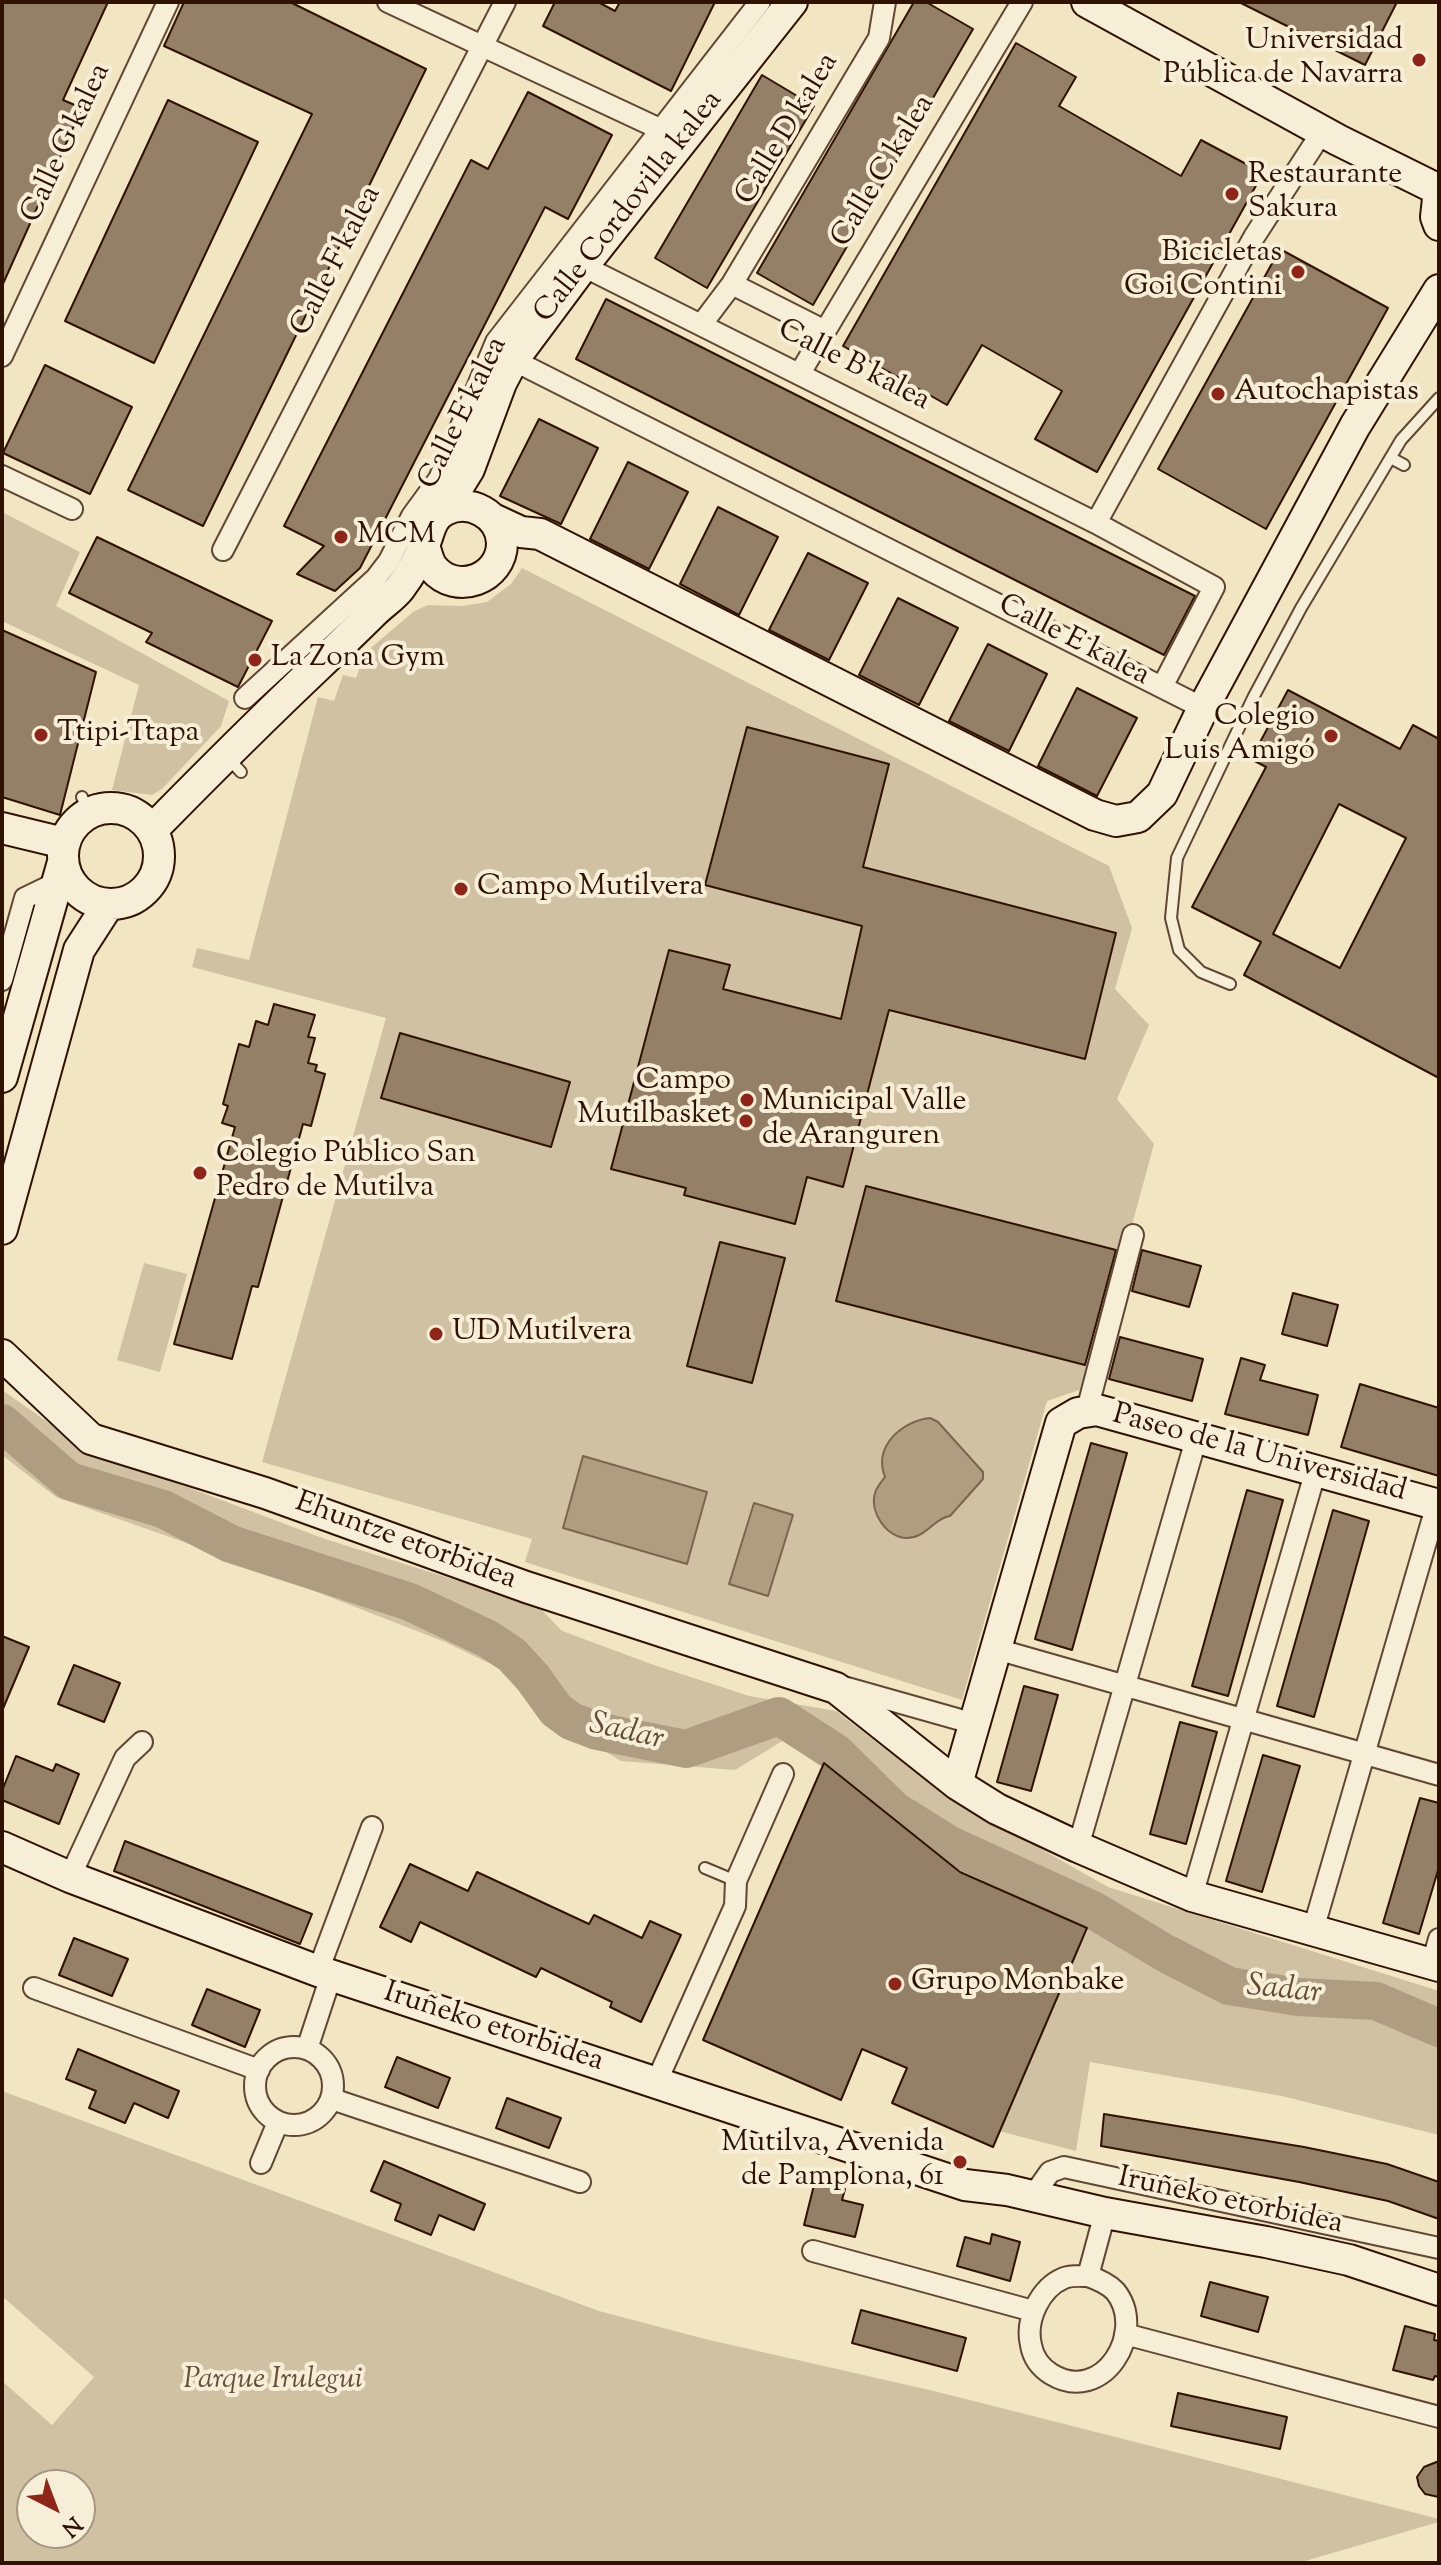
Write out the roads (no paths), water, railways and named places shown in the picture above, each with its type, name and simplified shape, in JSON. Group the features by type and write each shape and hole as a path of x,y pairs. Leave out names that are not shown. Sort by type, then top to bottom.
{"street":[{"name":"Calle G kalea","path":"2,356 168,2"},
{"path":"388,2 484,45 671,137"},
{"name":"Calle F kalea","path":"223,550 505,2"},
{"name":"Calle E kalea","path":"245,698 382,569 412,516 439,479 496,342 671,137 760,2"},
{"name":"Calle Cordovilla kalea","path":"443,511 469,469 501,383 513,360 583,266 671,137 792,2"},
{"name":"Calle D kalea","path":"701,325 732,284 879,38 885,2"},
{"name":"Calle C kalea","path":"800,373 1022,2"},
{"path":"1087,2 1322,132 1439,190 1436,217 1439,225"},
{"path":"1096,523 1254,237 1322,132"},
{"name":"Calle B kalea","path":"583,266 1096,523 1214,587 1162,687"},
{"path":"732,284 825,331"},
{"path":"153,829 233,764 400,589 424,546 430,524 443,511 463,505 521,532 540,534 1095,815 1116,821 1138,817 1162,794 1203,708 1355,426 1437,298"},
{"name":"Calle E kalea","path":"513,360 1203,708"},
{"path":"424,546 432,567 448,580 464,583 479,580 492,571 501,556 502,539 487,514 469,469"},
{"path":"2,476 72,509"},
{"path":"501,556 536,543 572,550"},
{"path":"400,589 442,576"},
{"path":"2,828 61,863 69,881 83,896 108,905 129,902 150,886 160,862 153,829 138,815 123,808 100,809 86,805 61,863 2,1077"},
{"path":"2,980 25,898 61,863"},
{"path":"2,1229 79,950 108,905"},
{"path":"957,1784 1061,1423 1082,1411 1133,1235"},
{"name":"Ehuntze etorbidea","path":"2,1355 91,1439 265,1493 526,1587 836,1688 957,1784 997,1809 1078,1847 1192,1896 1313,1930 1437,1957"},
{"name":"Paseo de la Universidad","path":"1082,1411 1097,1410 1197,1436 1438,1505"},
{"path":"1078,1847 1197,1436"},
{"path":"1192,1896 1316,1470"},
{"path":"1313,1930 1438,1505"},
{"path":"996,1649 1439,1775"},
{"name":"Ehuntze etorbidea","path":"836,1688 843,1687 975,1724"},
{"path":"70,1877 125,1758 142,1742"},
{"path":"656,2083 735,1906 736,1881 783,1774"},
{"path":"307,2049 324,1974 372,1827"},
{"name":"Iruñeko etorbidea","path":"2,1847 70,1877 324,1974 965,2185 1349,2260 1439,2290"},
{"path":"34,1988 259,2070"},
{"path":"288,2047 307,2049 324,2059 332,2073 332,2099 321,2115 308,2123 292,2125 278,2122 259,2103 255,2084 259,2070 272,2053 288,2047"},
{"path":"332,2099 580,2182"},
{"path":"261,2163 278,2122"},
{"name":"Iruñeko etorbidea","path":"1033,2196 1050,2172 1064,2167 1439,2248"},
{"path":"1088,2276 1105,2213"},
{"path":"813,2251 1033,2311"},
{"path":"1088,2276 1115,2291 1124,2310 1125,2334 1116,2362 1097,2377 1081,2383 1060,2380 1046,2371 1034,2357 1029,2340 1033,2311 1047,2290 1065,2277 1088,2276"},
{"path":"1125,2334 1439,2417"}],"lane":[{"path":"1230,984 1201,972 1179,950 1171,918 1177,858 1254,696 1301,608 1401,440 1430,416 1439,398"},
{"path":"1391,458 1404,465"},
{"path":"705,1868 736,1881"}],"waterway":[{"name":"Sadar","path":"2,1423 69,1481 163,1509 231,1544 410,1602 488,1639 512,1655 556,1710 571,1721 597,1731 686,1749 779,1716 836,1753 894,1810 950,1845 1093,1910 1165,1953 1229,1986 1298,1997 1376,2001 1439,2028"}],"place":[{"name":"Universidad Pública de Navarra","path":"1419,60"},
{"name":"Restaurante Sakura","path":"1232,194"},
{"name":"Bicicletas Goi Contini","path":"1298,272"},
{"name":"Autochapistas","path":"1218,394"},
{"name":"MCM","path":"341,537"},
{"name":"La Zona Gym","path":"255,660"},
{"name":"Ttipi-Ttapa","path":"41,735"},
{"name":"Colegio Luis Amigó","path":"1331,736"},
{"name":"Campo Mutilvera","path":"461,889"},
{"name":"Campo Mutilbasket","path":"747,1100"},
{"name":"Municipal Valle de Aranguren","path":"746,1121"},
{"name":"Colegio Público San Pedro de Mutilva","path":"200,1173"},
{"name":"UD Mutilvera","path":"436,1334"},
{"name":"Grupo Monbake","path":"895,1984"},
{"name":"Mutilva, Avenida de Pamplona, 61","path":"960,2162"}],"park label":[{"name":"Parque Irulegui","path":"273,2382"}]}
